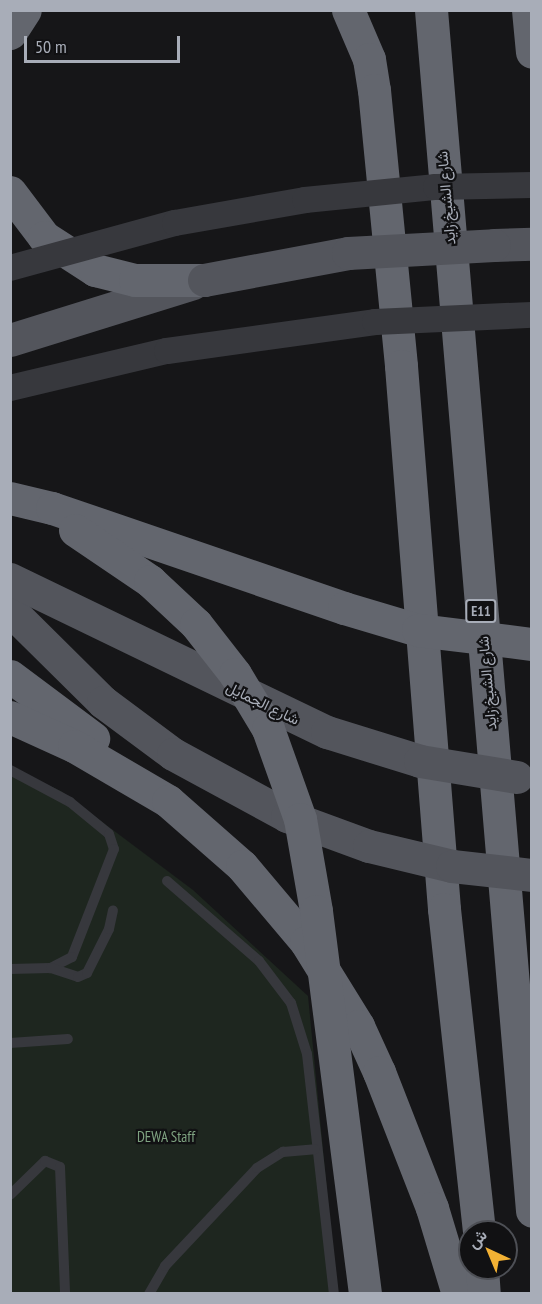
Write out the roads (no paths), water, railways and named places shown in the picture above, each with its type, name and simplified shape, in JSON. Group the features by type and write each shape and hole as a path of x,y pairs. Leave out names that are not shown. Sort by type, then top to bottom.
{"highway":[{"path":"10,33 25,10"},
{"path":"348,10 369,59 374,90 401,366 444,909 478,1220"},
{"name":"شارع الشيخ زايد","path":"431,10 531,1211"},
{"path":"528,10 531,52"},
{"path":"10,192 44,237 96,270 135,280 204,280"},
{"path":"10,499 60,511 381,620 456,637 531,644"},
{"path":"10,499 99,544 174,601 235,674 268,729 291,788 307,849 365,1293"},
{"path":"10,676 127,764 206,832 276,903 334,983 379,1072 438,1226 458,1293"},
{"path":"10,717 90,754 168,801"}],"main road":[{"path":"10,340 204,280 348,253 531,244"},
{"name":"شارع الجمايل","path":"10,579 327,732 420,760 527,777"},
{"path":"10,610 103,702 173,754 287,816 369,846 452,866 531,875"}],"street":[{"path":"10,268 175,223 294,201 425,188 531,185"},
{"path":"10,388 127,358 260,336 375,322 531,315"}],"lane":[{"path":"10,771 70,802 113,842 113,858 79,945 67,961 50,968"},
{"path":"167,881 259,961 291,1003 307,1054 315,1149 334,1293"},
{"path":"10,969 50,968 78,977 87,973 109,929 113,910"},
{"path":"10,1043 68,1039"},
{"path":"149,1293 165,1266 257,1168 283,1152 315,1149"},
{"path":"10,1195 45,1161 60,1167 65,1293"}],"park label":[{"name":"DEWA Staff","path":"166,1137"}]}
